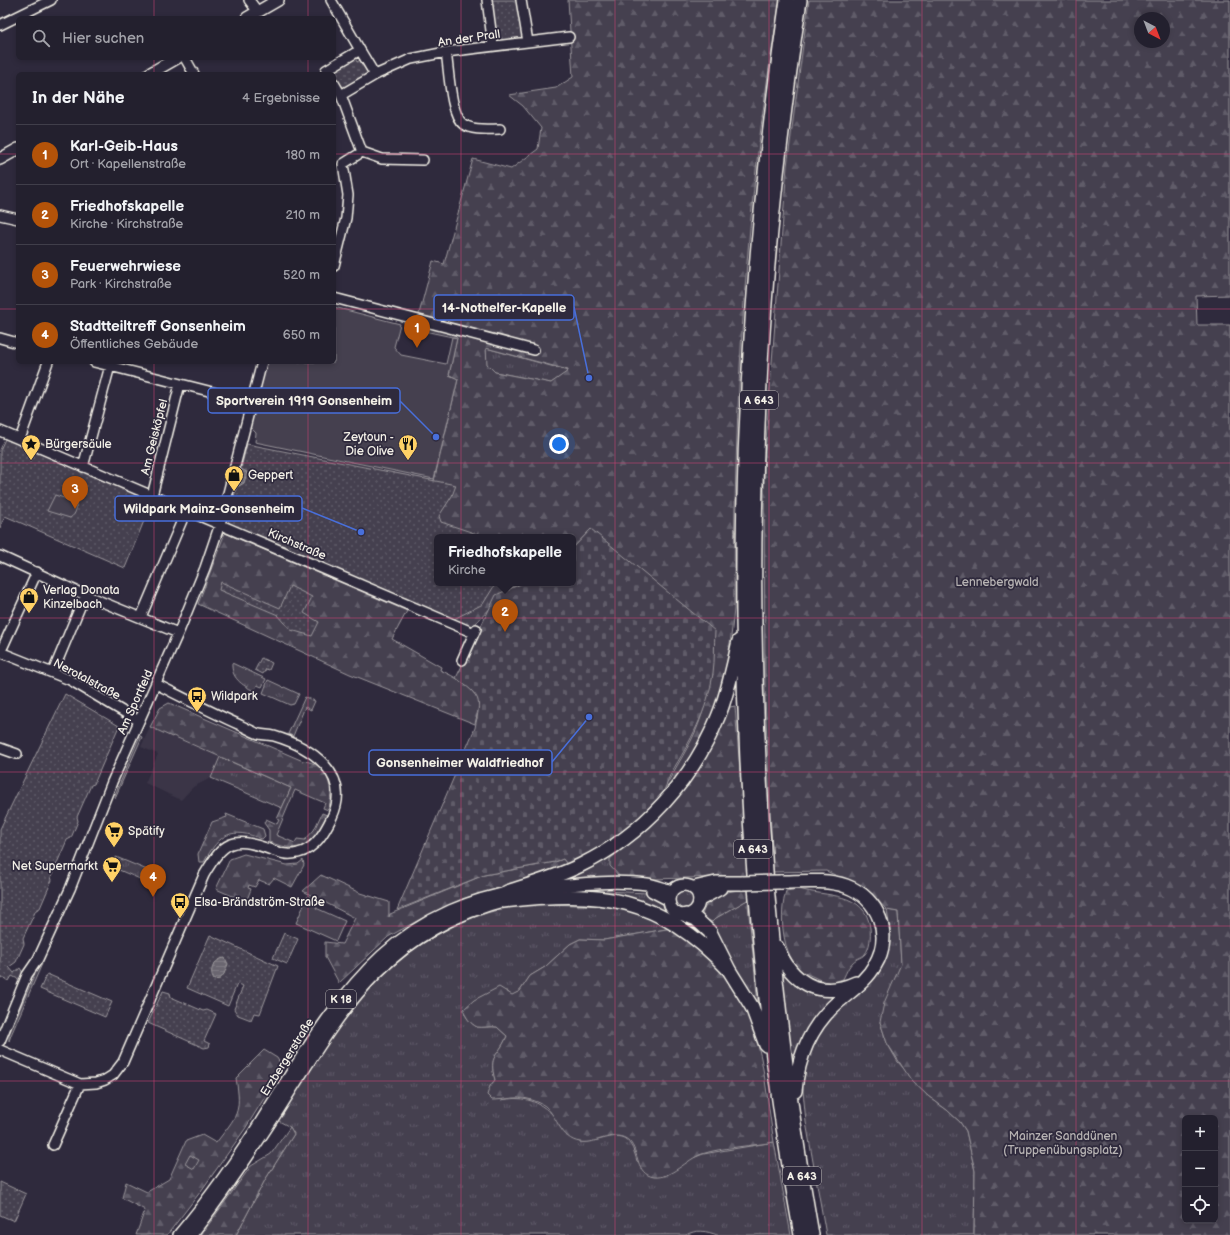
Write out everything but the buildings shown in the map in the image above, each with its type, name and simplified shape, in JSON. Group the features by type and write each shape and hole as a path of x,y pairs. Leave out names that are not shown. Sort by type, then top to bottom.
{"highway":[{"name":"A 643","path":"786,0 775,80 753,292 744,484 743,624 749,803 757,909 775,1074 801,1235"},
{"name":"A 643","path":"800,0 788,82 772,223 760,372 756,488 756,700 761,802 772,933 793,1117 812,1235"},
{"path":"505,896 558,876 604,853 645,822 663,804 695,763 715,723 726,693 743,624"},
{"path":"697,894 716,883 780,882 839,885 852,889 865,898 875,908 883,931 881,954 872,971 859,985 829,1010 810,1035 804,1047 797,1074 793,1117"},
{"path":"505,896 595,897 626,903 647,910 677,924 701,942 729,970"},
{"path":"686,915 696,919 706,927 729,970 741,988 757,1019 775,1074"},
{"path":"772,933 786,966 799,979 811,986 826,990 841,989 857,982 872,971"}],"main road":[{"path":"251,16 278,0"},
{"path":"152,72 174,60"},
{"path":"0,159 16,150"},
{"path":"505,896 566,885 616,883 649,884 671,896"},
{"path":"680,885 685,885 697,894 699,904 695,911 686,915 676,913 670,905 671,896 680,885"},
{"name":"Erzbergerstraße","path":"179,1235 230,1168 309,1044 354,983 397,943 432,920 470,902 505,896"},
{"name":"Erzbergerstraße","path":"191,1235 236,1173 334,1023 361,988 402,950 436,928 505,896"}],"street":[{"path":"19,16 52,0"},
{"path":"249,0 258,12"},
{"path":"331,0 375,75"},
{"path":"487,0 493,46"},
{"path":"521,0 528,42"},
{"path":"0,25 16,17"},
{"name":"An der Prall","path":"341,95 375,75 411,59 446,52 570,37"},
{"path":"326,72 360,50"},
{"path":"446,52 454,108 458,119 464,124 476,129 500,129"},
{"path":"186,60 193,72"},
{"path":"336,86 341,95 362,152"},
{"path":"336,258 346,218 348,196 338,162 362,152 382,159 423,160"},
{"path":"0,215 16,219"},
{"path":"336,299 534,350"},
{"path":"0,338 16,342"},
{"path":"20,439 47,364"},
{"path":"83,467 111,364 180,384 252,402"},
{"name":"Am Sportfeld","path":"0,1041 27,975 38,959 70,889 139,721 178,634 220,524 262,364"},
{"name":"Am Geisköpfel","path":"152,496 180,384"},
{"name":"Kirchstraße","path":"0,431 186,511 475,631 462,660"},
{"path":"141,617 186,511"},
{"path":"0,556 85,595 141,617 178,634"},
{"path":"0,652 37,572"},
{"path":"53,672 85,595"},
{"name":"Nerotalstraße","path":"0,652 70,680 139,721"},
{"path":"0,1050 80,1084 96,1083 113,1076 120,1068 204,875 214,857 225,847 236,842 248,842 285,855 303,852 310,848 319,838 336,808 338,796 336,783 332,773 318,758 274,736 259,734 180,697 165,695 154,687"},
{"path":"0,748 18,754"},
{"path":"53,1145 80,1084"}],"shaded area":[{"path":"241,469 247,472 244,483 239,486 237,485"},
{"path":"150,727 220,757 211,778 193,787 181,800 145,783 158,754 141,747"},
{"path":"225,958 228,964 224,974 220,979 214,980 212,977 213,966 221,959"}],"green space":[{"path":"491,0 519,0 524,38 497,42"},
{"path":"568,0 780,0 758,151 750,227 739,380 736,456 734,609 726,670 715,710 699,748 682,774 660,798 695,733 704,708 713,674 591,529 576,545 576,534 434,534 434,586 516,586 509,589 472,627 375,586 377,470 434,481 458,379 449,375 457,338 415,329 433,261 444,264 473,159 511,169 538,149 541,128 523,106 509,95 556,88 573,77","holes":["486,348 568,371 551,383 495,372 487,364"]},
{"name":"Lennebergwald","path":"809,0 1230,0 1230,295 1196,296 1197,325 1230,325 1230,1235 974,1235 975,1171 966,1131 960,1122 911,1080 887,1043 880,1022 884,1003 901,964 898,912 887,910 867,889 826,871 773,872 765,697 764,467 787,166"},
{"path":"355,58 357,62 360,60 368,74 342,90 336,79 336,72 332,72"},
{"path":"336,308 400,324 394,347 401,355 446,364 452,337 457,338 449,375 458,379 434,479 255,442 256,433 250,427 266,364 336,364"},
{"path":"486,348 569,371 551,383 495,372 486,364"},
{"path":"5,439 152,501 125,568 5,516 0,528 0,450"},
{"path":"247,444 456,485 452,496 439,516 441,522 477,534 434,534 434,586 494,586 483,604 454,619 230,524 228,521"},
{"path":"55,495 76,502 76,511 74,515 70,518 47,511"},
{"path":"591,529 715,631 714,668 711,687 703,713 685,750 671,773 662,795 652,808 630,827 591,853 567,864 563,859 555,862 484,875 397,910 475,728 478,699 471,690 456,678 496,595 516,586 576,586 576,545"},
{"path":"225,533 407,611 392,639 441,667 440,670 457,679 472,691 480,702 475,724 350,674 198,604"},
{"path":"221,582 280,608 290,586 312,597 304,613 319,622 312,636 291,630 278,615 219,590"},
{"path":"261,658 272,663 269,670 266,669 263,674 255,670"},
{"path":"232,663 266,679 262,687 257,685 254,691 245,686 235,677"},
{"path":"268,680 299,694 294,704 290,705 263,693"},
{"path":"65,694 119,726 94,784 91,785 77,817 78,821 71,838 67,840 51,877 52,880 40,908 36,910 23,938 24,944 16,962 9,967 14,973 20,968 23,973 20,980 12,976 9,981 0,977 0,829"},
{"path":"305,697 315,701 311,710 305,707 293,736 288,734"},
{"path":"169,703 303,761 318,766 324,772 330,786 331,794 328,810 323,808 325,803 295,790 276,835 295,843 297,839 305,840 314,830 322,813 327,815 311,840 305,845 299,847 281,846 269,842 269,830 264,823 266,819 277,824 279,820 277,819 291,788 150,727 160,708"},
{"path":"735,706 748,876 623,880 610,866 610,859 649,827 672,803 700,764 716,737 730,707"},
{"path":"140,736 142,737 115,798 114,797"},
{"path":"220,757 291,788 282,808 211,778"},
{"path":"226,814 263,829 265,836 262,839 242,833 227,835 215,844 204,862 199,862 198,854 212,822 227,817"},
{"path":"632,840 610,861 623,880 558,883"},
{"path":"244,854 287,865 298,864 303,860 304,865 292,887 274,878 269,884 259,880 255,887 249,885 248,888 251,889 246,902 216,889 230,859"},
{"path":"116,857 152,872 147,882 112,867"},
{"path":"563,859 567,864 510,886 469,897 424,917 388,937 339,983 325,957 325,942 342,944 355,918 303,891 321,875 360,893 389,902 389,917 390,914 484,875 555,862"},
{"path":"749,889 749,899 716,918 712,922 703,918 702,915 709,902 720,894"},
{"path":"799,889 843,898 861,907 867,916 870,928 870,942 868,949 864,955 852,963 843,979 834,982 825,982 803,972 790,956 784,934 784,900 786,891"},
{"path":"685,890 692,893 695,900 692,907 685,910 678,907 675,900 678,893"},
{"path":"605,891 648,893 664,902 674,916 681,919 689,919 711,942 605,894"},
{"path":"308,896 319,901 316,908 345,921 336,941 296,923"},
{"path":"749,899 748,905 759,1014 706,921 712,922 716,918"},
{"path":"545,904 627,908 672,928 604,940 580,939 570,944 545,967 530,976 520,991 512,996 507,991 489,994 479,998 464,1009 464,1012 470,1022 475,1026 497,1027 507,1036 493,1060 495,1080 490,1086 501,1100 515,1098 537,1103 554,1116 579,1142 615,1136 622,1137 628,1141 633,1148 637,1161 665,1176 688,1160 703,1154 774,1142 791,1235 717,1235 702,1231 686,1235 236,1235 265,1180 294,1134 290,1127 277,1120 330,1038 369,989 392,967 417,947 458,924 506,908"},
{"name":"Mainzer Sanddünen (Truppenübungsplatz)","path":"887,910 898,912 901,964 880,1022 887,1043 898,1062 928,1096 947,1110 960,1122 966,1131 975,1171 974,1235 826,1235 806,1122 802,1080 807,1056 824,1024 881,968 891,936"},
{"path":"672,928 704,954 718,969 730,984 749,1018 756,1037 761,1058 774,1142 702,1154 667,1175 654,1177 644,1172 635,1151 629,1141 624,1137 612,1136 592,1141 580,1142 568,1137 545,1106 539,1103 524,1098 492,1100 487,1095 490,1086 495,1080 493,1060 507,1036 497,1027 475,1026 470,1022 464,1012 464,1009 474,1000 499,987 512,995 520,991 530,976 545,967 570,944 580,939 604,940"},
{"path":"284,933 298,939 287,964 273,958"},
{"path":"210,935 278,966 260,1014 254,1013 251,1020 238,1015 234,1009 243,986 237,984 228,1006 187,988"},
{"path":"42,964 9,1041 9,1034 39,965"},
{"path":"782,969 837,994 816,1015 793,1068"},
{"path":"47,974 112,1002 105,1017 40,989"},
{"path":"163,991 170,993 171,997 203,1011 207,1010 216,1014 204,1041 210,1044 209,1047 204,1048 148,1023"},
{"path":"264,1050 277,1058 283,1068 245,1129 201,1191 167,1235 136,1235 145,1210 122,1198 126,1182 147,1192 169,1179 186,1141 202,1135 216,1143 236,1114 238,1107 238,1090 236,1078"},
{"path":"290,1127 294,1134 265,1180 236,1235 201,1235 251,1166 271,1154"},
{"path":"190,1155 199,1160 194,1169 185,1164"},
{"path":"0,1182 26,1194 14,1221 0,1215"}],"place":[{"name":"Karl-Geib-Haus","path":"417,348"},
{"name":"14-Nothelfer-Kapelle","path":"589,378"},
{"name":"Sportverein 1919 Gonsenheim","path":"436,437"},
{"name":"Bürgersäule","path":"31,461"},
{"name":"Zeytoun - Die Olive","path":"408,461"},
{"name":"Geppert","path":"234,492"},
{"name":"Feuerwehrwiese","path":"75,509"},
{"name":"Wildpark Mainz-Gonsenheim","path":"361,532"},
{"name":"Verlag Donata Kinzelbach","path":"29,614"},
{"name":"Friedhofskapelle","path":"505,632"},
{"name":"Wildpark","path":"197,713"},
{"name":"Gonsenheimer Waldfriedhof","path":"589,717"},
{"name":"Spätify","path":"114,848"},
{"name":"Net Supermarkt","path":"112,883"},
{"name":"Stadtteiltreff Gonsenheim","path":"153,897"},
{"name":"Elsa-Brändström-Straße","path":"180,919"}]}
